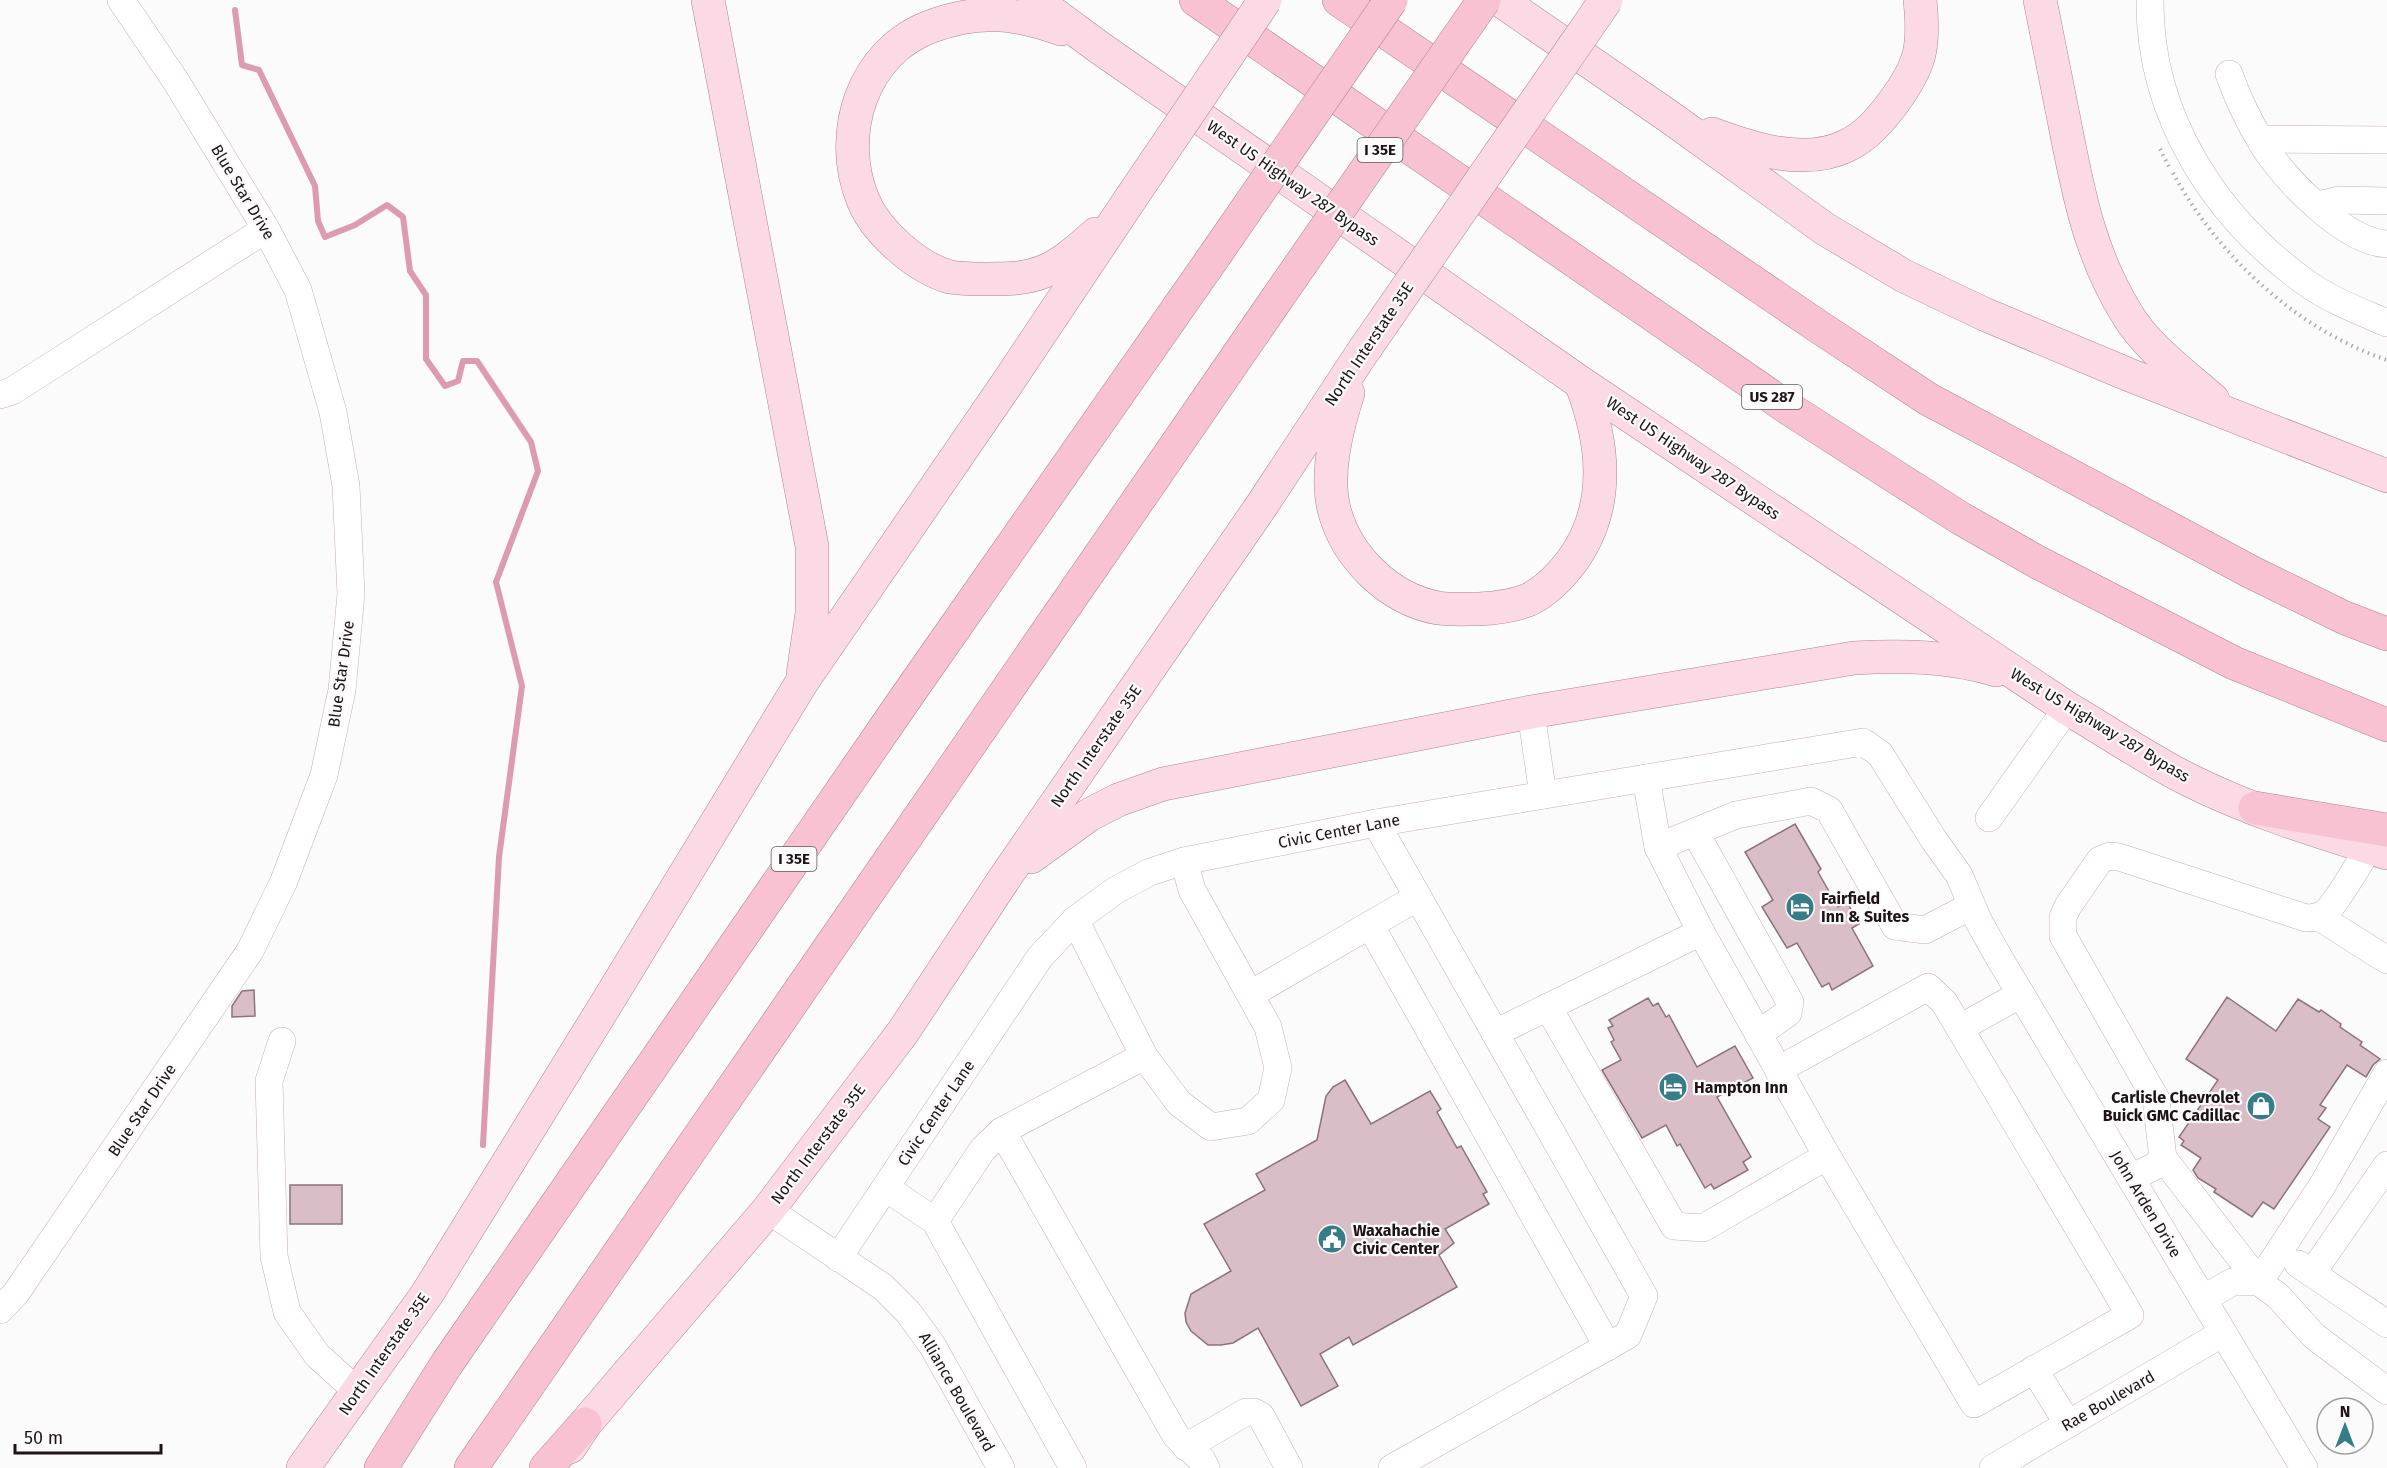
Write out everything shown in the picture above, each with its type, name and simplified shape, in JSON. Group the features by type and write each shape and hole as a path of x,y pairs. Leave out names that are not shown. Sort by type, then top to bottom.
{"highway":[{"name":"US 287","path":"1196,0 1791,410 1960,518 2039,563 2234,663 2387,725"},
{"path":"1339,0 1819,327 1952,413 2251,572 2345,618 2387,634"},
{"name":"I 35E","path":"381,1468 459,1345 1391,0"},
{"name":"I 35E","path":"471,1468 1484,0"},
{"path":"2255,808 2381,844"},
{"path":"546,1468 585,1424"}],"main road":[{"path":"708,0 812,546 812,613 802,682"},
{"name":"West US Highway 287 Bypass","path":"1035,0 1100,48 1581,383 2067,708 2144,756 2191,781 2255,808"},
{"name":"North Interstate 35E","path":"303,1468 427,1294 802,682 1002,392 1265,0"},
{"path":"1500,0 1825,228 1904,276 1984,315 2387,476"},
{"name":"North Interstate 35E","path":"555,1468 585,1424 768,1210 903,1032 1004,879 1262,505 1360,356 1606,0"},
{"path":"1671,118 1749,148 1776,153 1821,153 1847,146 1861,138 1880,119 1910,80 1918,63 1922,43 1920,0"},
{"path":"2040,0 2075,179 2091,240 2105,274 2127,315 2151,344 2228,414"},
{"path":"1100,48 1022,16 986,14 946,21 913,34 888,53 866,83 857,107 853,129 855,172 864,201 890,239 928,267 949,276 972,279 1011,279 1045,271 1078,249 1124,207"},
{"path":"1360,356 1336,434 1332,480 1334,510 1348,544 1370,572 1402,594 1439,608 1491,608 1529,599 1560,577 1579,551 1594,517 1601,480 1595,426 1581,383"},
{"path":"1004,879 1089,814 1118,800 1163,784 1531,712 1854,658 1897,655 1935,657 1978,664 2019,676"}],"street":[{"name":"Blue Star Drive","path":"0,1310 16,1293 250,951 284,880 324,775 342,690 351,594 346,486 333,412 298,290 266,229 177,83 121,0"},
{"path":"2150,0 2157,67 2174,121 2198,168 2225,209 2264,249 2307,283 2352,309 2387,323"},
{"path":"2229,74 2243,111 2259,139 2294,184 2358,236 2387,244"},
{"path":"2259,139 2387,140"},
{"path":"2318,205 2340,200 2387,201"},
{"path":"0,395 12,391 108,332 266,229"},
{"path":"1989,818 2067,708"},
{"path":"1531,712 1543,795"},
{"name":"Civic Center Lane","path":"838,1258 1040,957 1075,920 1116,890 1150,872 1184,861 1376,823 1863,742 1880,754 1959,875"},
{"path":"1646,778 1658,847 1701,932 1778,1070 1827,1156 1974,1404 2130,1315 1944,1002 1928,987 1778,1070"},
{"path":"1658,847 1736,816 1811,801 1829,810 1895,926 1925,930 1971,906"},
{"path":"1376,823 1644,1296 1628,1335 1392,1468"},
{"path":"1695,832 1790,1002 1788,1013 1758,1034"},
{"path":"2381,844 2329,909 2319,917 2307,918 2110,856 2100,860 2068,906 2063,917 2063,936 2156,1099 2163,1158 2259,1282 2278,1296 2314,1336 2346,1363 2387,1391"},
{"path":"1075,920 1144,1056 1179,1103 1210,1126 1248,1121 1271,1100 1278,1068 1268,1027 1192,890 1184,861"},
{"name":"John Arden Drive","path":"1959,875 1971,906 2021,994 2304,1468"},
{"path":"1251,994 1418,897"},
{"path":"2319,917 2387,960"},
{"path":"1370,925 1608,1347"},
{"path":"1495,1033 1701,932"},
{"path":"1960,1028 2021,994"},
{"path":"1548,1007 1674,1226 1704,1228 1827,1156"},
{"path":"282,1041 269,1081 274,1256 287,1312 317,1355 358,1392"},
{"path":"935,1221 983,1149 1002,1131 1144,1056"},
{"path":"2259,1282 2322,1186 2387,1073"},
{"path":"1002,1131 1176,1436 1202,1460 1206,1468"},
{"path":"2131,1178 2155,1166 2163,1158"},
{"path":"2312,1273 2387,1165"},
{"path":"886,1188 935,1221 1073,1468"},
{"name":"Alliance Boulevard","path":"768,1210 883,1287 908,1312 932,1344 1001,1468"},
{"path":"2280,1251 2387,1324"},
{"path":"2203,1299 2232,1282 2259,1282"},
{"name":"Rae Boulevard","path":"1993,1468 2223,1333"},
{"path":"2034,1369 2068,1424"},
{"path":"1186,1447 1246,1412 1254,1412 1261,1416 1290,1468"}],"building":[{"name":"Fairfield Inn & Suites","path":"1795,824 1821,869 1818,872 1838,907 1847,902 1859,924 1852,928 1873,966 1832,990 1829,983 1822,987 1797,943 1787,948 1762,907 1773,900 1745,852"},
{"path":"254,990 255,1016 232,1017 232,1006 242,991"},
{"name":"Carlisle Chevrolet Buick GMC Cadillac","path":"2227,997 2276,1031 2298,999 2319,1012 2321,1010 2341,1024 2340,1027 2362,1042 2360,1045 2380,1059 2373,1065 2366,1077 2347,1065 2320,1105 2326,1108 2318,1119 2330,1127 2274,1209 2263,1202 2252,1217 2214,1192 2216,1189 2198,1178 2193,1170 2201,1158 2181,1145 2184,1141 2179,1137 2218,1080 2186,1059"},
{"name":"Hampton Inn","path":"1648,998 1653,1006 1658,1003 1666,1017 1669,1015 1697,1067 1735,1046 1753,1078 1717,1097 1751,1157 1743,1162 1748,1170 1714,1189 1711,1184 1705,1188 1680,1144 1677,1146 1666,1125 1642,1138 1602,1070 1621,1060 1611,1042 1614,1040 1608,1028 1613,1026 1609,1020"},
{"name":"Waxahachie Civic Center","path":"1345,1080 1371,1124 1430,1091 1441,1109 1437,1112 1457,1148 1461,1146 1487,1192 1483,1194 1489,1204 1445,1229 1454,1243 1439,1255 1457,1287 1353,1345 1349,1337 1320,1354 1338,1386 1301,1406 1258,1328 1233,1343 1208,1345 1191,1331 1186,1322 1185,1313 1191,1294 1231,1271 1204,1224 1265,1190 1256,1174 1317,1140 1326,1096 1333,1087"},
{"path":"290,1185 342,1185 342,1224 290,1224"}],"waterway":[{"path":"235,10 242,65 259,70 315,186 318,221 325,237 355,225 387,205 403,217 410,271 426,295 426,359 445,386 458,381 463,361 477,361 531,442 538,471 496,582 522,686 499,857 483,1145"}],"place":[{"name":"Fairfield Inn & Suites","path":"1800,907"},
{"name":"Hampton Inn","path":"1673,1087"},
{"name":"Carlisle Chevrolet Buick GMC Cadillac","path":"2261,1106"},
{"name":"Waxahachie Civic Center","path":"1332,1239"}]}
